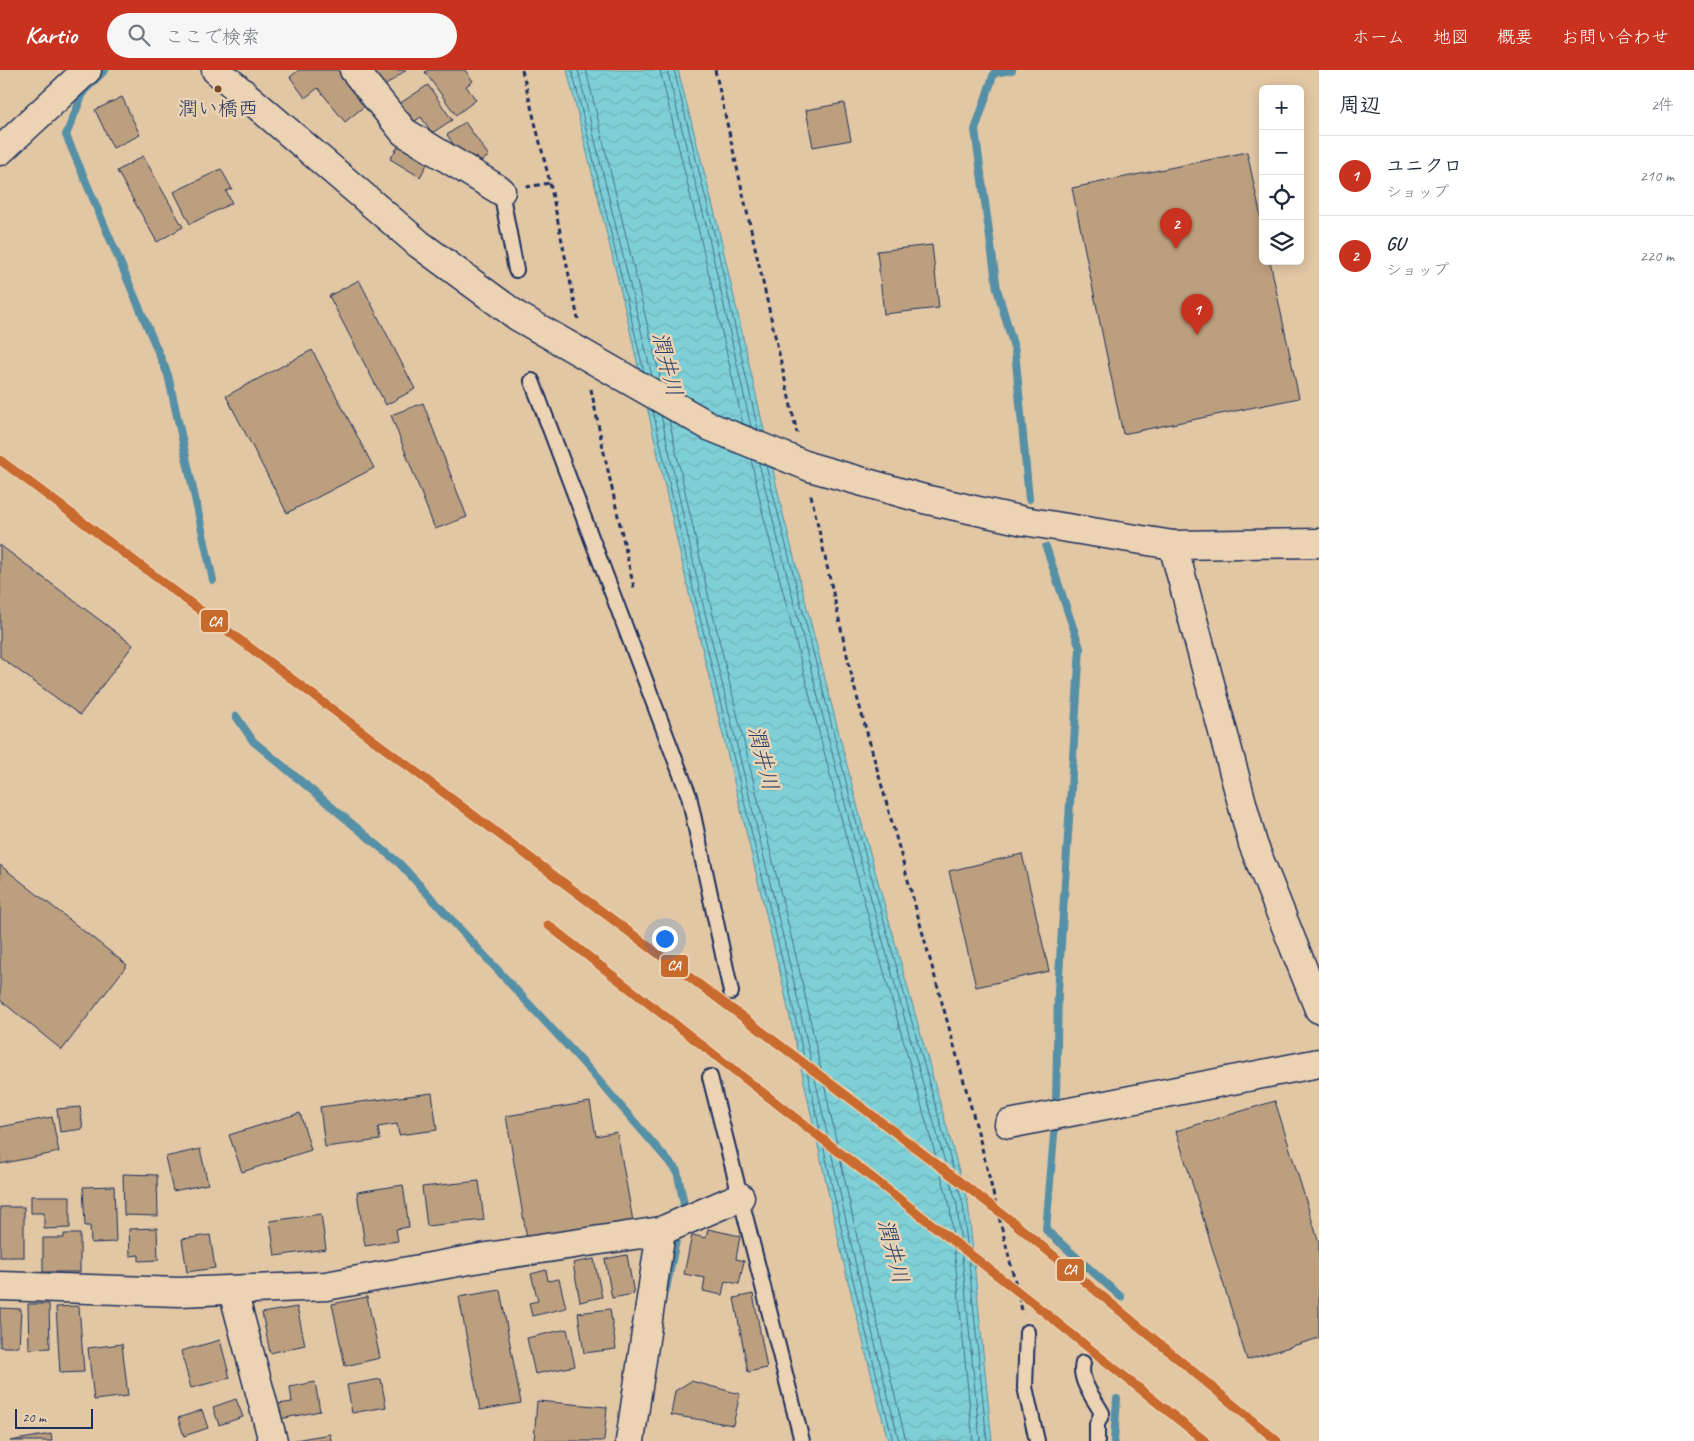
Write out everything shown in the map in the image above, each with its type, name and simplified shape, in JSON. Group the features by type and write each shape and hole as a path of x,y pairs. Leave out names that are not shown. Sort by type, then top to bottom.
{"street":[{"path":"0,151 87,70"},
{"path":"216,70 419,244 517,316 711,427 810,467 924,499 1024,521 1173,545 1319,543"},
{"path":"354,70 404,132 501,191"},
{"path":"1173,545 1253,844 1319,1009"},
{"path":"1009,1124 1319,1063"},
{"path":"0,1286 179,1292 326,1286 480,1258 671,1227 740,1197"},
{"path":"630,1441 671,1227"},
{"path":"233,1291 273,1441"}],"lane":[{"path":"501,191 516,270"},
{"path":"532,382 689,796 731,992"},
{"path":"710,1077 802,1441"},
{"path":"1027,1332 1025,1387 1037,1441"},
{"path":"1083,1363 1081,1370 1083,1380 1102,1413 1097,1424 1097,1441"}],"path":[{"path":"522,70 550,183 579,323"},
{"path":"715,70 797,436"},
{"path":"590,381 602,448 635,594"},
{"path":"810,494 854,686 978,1132 1027,1332"}],"water":[{"name":"潤井川","path":"567,70 678,70 717,222 782,510 863,828 968,1203 992,1441 888,1441 845,1269 782,981 690,598 627,317"}],"building":[{"path":"299,70 341,70 367,104 345,122 318,88 305,98 290,77"},
{"path":"368,70 406,70 382,88"},
{"path":"428,70 465,70 473,81 466,86 476,100 456,115 425,72"},
{"path":"428,85 452,120 432,133 421,117 412,123 399,104"},
{"path":"122,97 140,135 113,148 95,110"},
{"path":"844,103 851,140 813,147 806,110"},
{"path":"465,122 489,156 480,162 476,156 471,160 465,152 461,155 447,135"},
{"path":"401,142 430,159 420,177 390,159"},
{"path":"1247,152 1259,208 1259,265 1271,265 1299,398 1123,434 1072,188"},
{"path":"143,156 183,227 157,242 117,171"},
{"path":"221,169 232,189 226,191 232,203 190,224 174,192"},
{"path":"932,245 939,308 884,314 877,251"},
{"path":"359,280 415,389 386,405 329,296"},
{"path":"312,350 374,468 287,513 226,396"},
{"path":"423,403 467,517 435,529 391,415"},
{"path":"0,545 133,645 80,715 0,657"},
{"path":"1022,854 1049,971 976,987 949,871"},
{"path":"0,865 127,965 62,1050 0,1000"},
{"path":"432,1093 437,1130 399,1135 397,1124 378,1127 380,1140 325,1147 320,1107"},
{"path":"1275,1101 1319,1243 1319,1338 1247,1360 1176,1131"},
{"path":"590,1102 596,1136 617,1132 633,1221 527,1239 506,1116"},
{"path":"80,1107 83,1129 60,1132 57,1109"},
{"path":"300,1113 311,1150 242,1172 229,1135"},
{"path":"52,1117 59,1152 0,1164 0,1127"},
{"path":"200,1149 208,1184 173,1191 165,1157"},
{"path":"123,1174 157,1175 158,1216 124,1215"},
{"path":"479,1181 484,1220 427,1226 422,1187"},
{"path":"403,1185 409,1227 396,1229 398,1241 365,1246 357,1192"},
{"path":"114,1186 116,1242 91,1243 90,1226 85,1226 83,1187"},
{"path":"31,1196 70,1196 70,1228 44,1229 44,1213 31,1213"},
{"path":"0,1207 24,1207 24,1257 0,1257"},
{"path":"321,1214 326,1249 275,1256 270,1221"},
{"path":"157,1228 158,1260 139,1261 139,1255 130,1256 129,1229"},
{"path":"708,1229 740,1236 736,1259 744,1261 739,1284 725,1281 722,1295 703,1291 705,1278 684,1274 692,1235 706,1238"},
{"path":"64,1234 80,1234 80,1272 43,1272 43,1238 64,1238"},
{"path":"210,1235 215,1268 187,1272 182,1239"},
{"path":"627,1255 634,1294 612,1298 605,1259"},
{"path":"594,1259 602,1297 580,1302 573,1263"},
{"path":"546,1270 548,1281 559,1279 566,1308 532,1316 529,1303 538,1301 531,1274"},
{"path":"500,1290 521,1403 480,1410 459,1297"},
{"path":"753,1294 767,1368 748,1372 734,1298"},
{"path":"367,1297 380,1358 345,1366 332,1304"},
{"path":"28,1304 49,1304 50,1348 29,1349"},
{"path":"79,1306 84,1372 60,1373 56,1307"},
{"path":"297,1307 305,1345 270,1353 262,1313"},
{"path":"0,1308 21,1309 19,1347 0,1347"},
{"path":"610,1309 616,1349 584,1353 578,1313"},
{"path":"567,1329 575,1366 535,1374 527,1338"},
{"path":"220,1340 230,1378 191,1388 181,1351"},
{"path":"122,1344 128,1396 94,1400 88,1348"},
{"path":"381,1379 386,1407 352,1413 347,1385"},
{"path":"691,1381 740,1394 733,1425 671,1415 675,1391"},
{"path":"315,1382 320,1411 280,1419 278,1404 292,1402 290,1387"},
{"path":"236,1399 243,1417 219,1425 213,1407"},
{"path":"537,1401 607,1407 604,1441 534,1441"},
{"path":"202,1410 208,1428 184,1436 178,1418"},
{"path":"51,1434 52,1441 10,1441"},
{"path":"330,1434 331,1441 295,1441 295,1440"}],"waterway":[{"path":"105,70 84,91 66,135 168,375 213,580"},
{"path":"1012,70 994,73 975,130 997,289 1015,351 1029,499"},
{"path":"1046,547 1080,648 1058,991 1056,1102"},
{"path":"236,716 253,741 400,864 587,1067 677,1171 684,1204 681,1215"},
{"path":"1055,1123 1046,1230 1121,1297"},
{"path":"666,1289 678,1231"},
{"path":"1114,1441 1117,1399"}],"transit line":[{"name":"CA","path":"0,460 1013,1222 1277,1441"},
{"name":"CA","path":"548,925 1034,1304 1205,1441"}],"place":[{"name":"潤い橋西","path":"218,89"},
{"name":"GU","path":"1176,249"},
{"name":"ユニクロ","path":"1197,335"}]}
